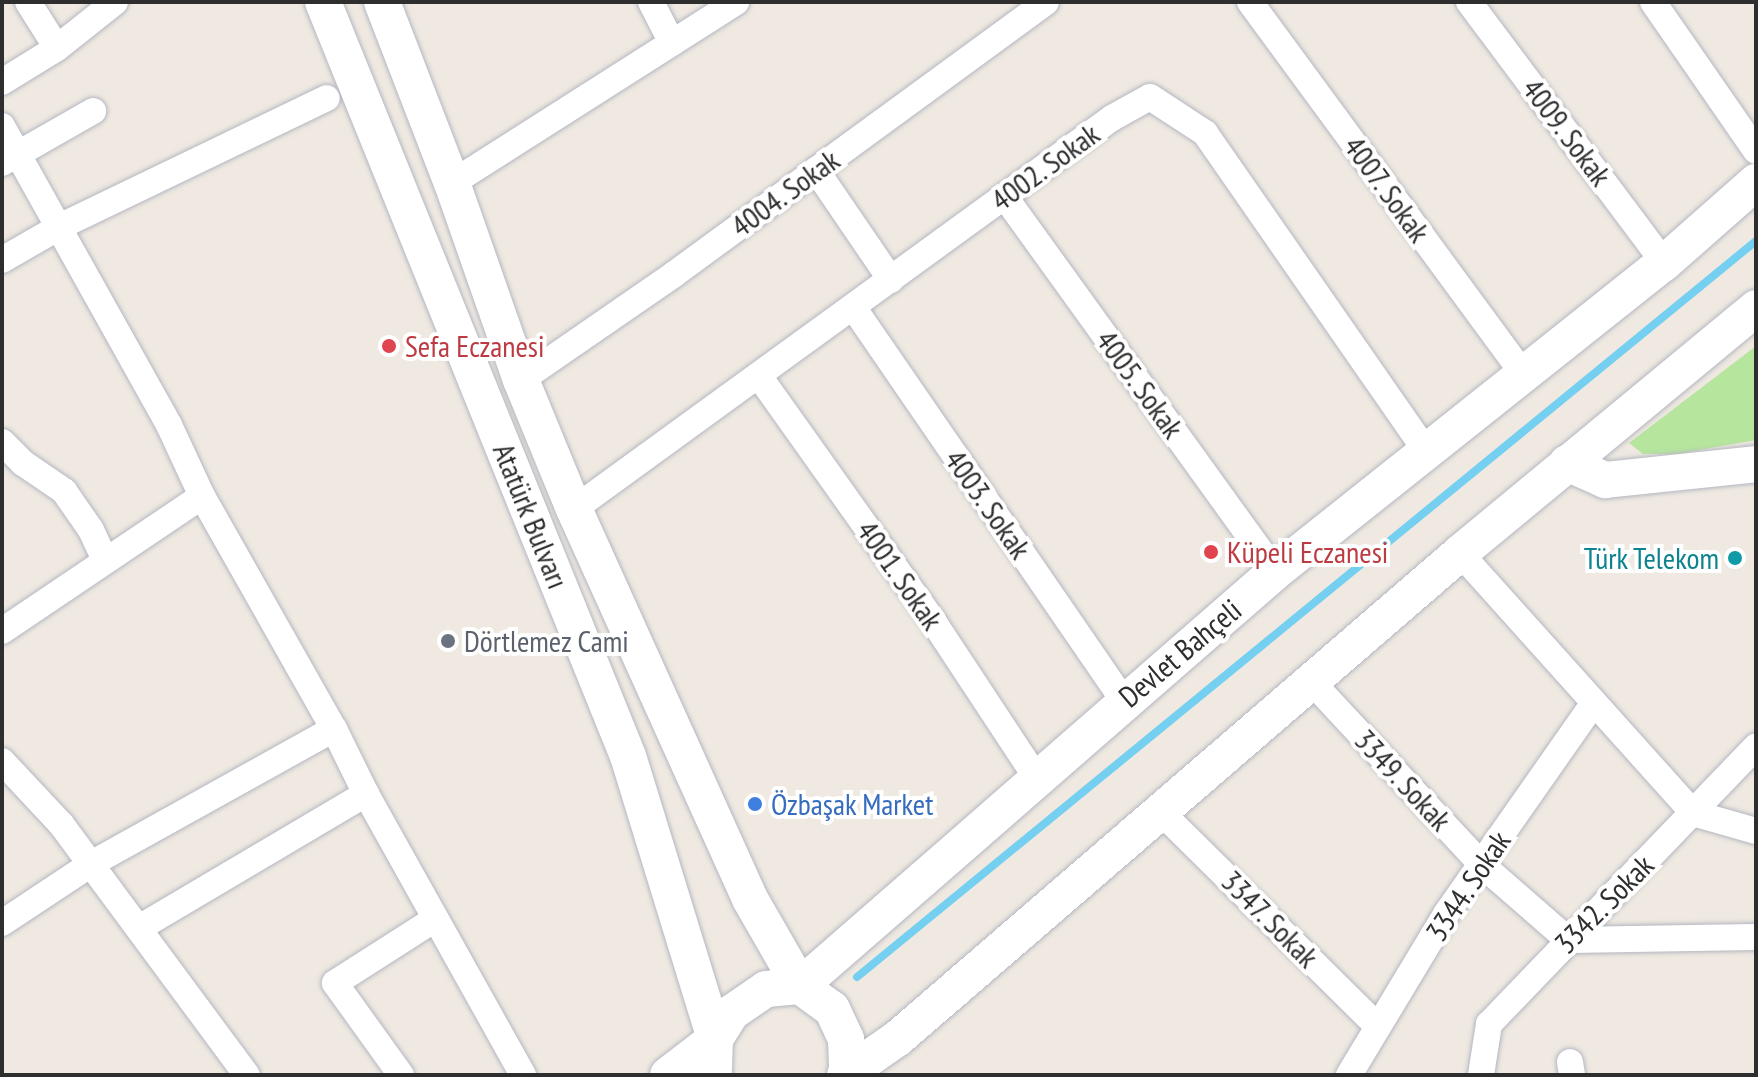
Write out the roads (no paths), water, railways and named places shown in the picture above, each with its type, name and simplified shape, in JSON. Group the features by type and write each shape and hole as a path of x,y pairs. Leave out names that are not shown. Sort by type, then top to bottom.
{"street":[{"path":"28,2 57,48"},
{"path":"2,82 57,48 115,2"},
{"name":"Atatürk Bulvarı","path":"323,2 628,756 715,1039 714,1075"},
{"name":"Atatürk Bulvarı","path":"382,2 452,183 521,380 574,509 750,899 800,986"},
{"path":"651,2 672,43"},
{"path":"452,183 736,2"},
{"name":"4004. Sokak","path":"521,380 1046,2"},
{"name":"4007. Sokak","path":"1250,2 1524,375"},
{"name":"4009. Sokak","path":"1469,2 1664,263"},
{"path":"1653,2 1756,151"},
{"name":"4002. Sokak","path":"574,509 1112,118 1150,97 1205,133 1427,453"},
{"path":"2,260 59,227 327,98"},
{"path":"10,158 93,111"},
{"path":"2,126 10,158 59,227 169,425 202,496 334,729 366,794 523,1075"},
{"path":"816,170 891,280"},
{"name":"Devlet Bahçeli","path":"800,986 1036,777 1275,572 1664,263 1756,182"},
{"name":"4005. Sokak","path":"1005,197 1275,572"},
{"name":"4003. Sokak","path":"853,307 1124,701"},
{"path":"846,1074 898,1038 1460,553 1756,308"},
{"name":"4001. Sokak","path":"759,376 935,624 1036,777"},
{"path":"2,442 23,463 64,491 91,530 105,560"},
{"path":"1567,463 1605,480 1756,464"},
{"path":"3,629 202,496"},
{"path":"1460,553 1693,813 1756,831"},
{"name":"3349. Sokak","path":"1311,681 1481,864 1568,940"},
{"name":"3344. Sokak","path":"1349,1075 1446,914 1594,703"},
{"path":"2,923 91,864 334,729"},
{"name":"3342. Sokak","path":"1481,1075 1489,1024 1756,747"},
{"path":"2,761 61,824 247,1075"},
{"path":"139,928 366,794"},
{"name":"3347. Sokak","path":"1161,812 1378,1027"},
{"path":"401,1075 335,983 435,919"},
{"path":"1568,940 1756,937"},
{"path":"668,1075 715,1039 731,1013 766,989 800,986 832,1009 846,1039 846,1074"}],"waterway":[{"path":"857,977 1756,241"}],"place":[{"name":"Sefa Eczanesi","path":"389,346"},
{"name":"Küpeli Eczanesi","path":"1211,552"},
{"name":"Türk Telekom","path":"1735,558"},
{"name":"Dörtlemez Cami","path":"448,641"},
{"name":"Özbaşak Market","path":"755,804"}]}
